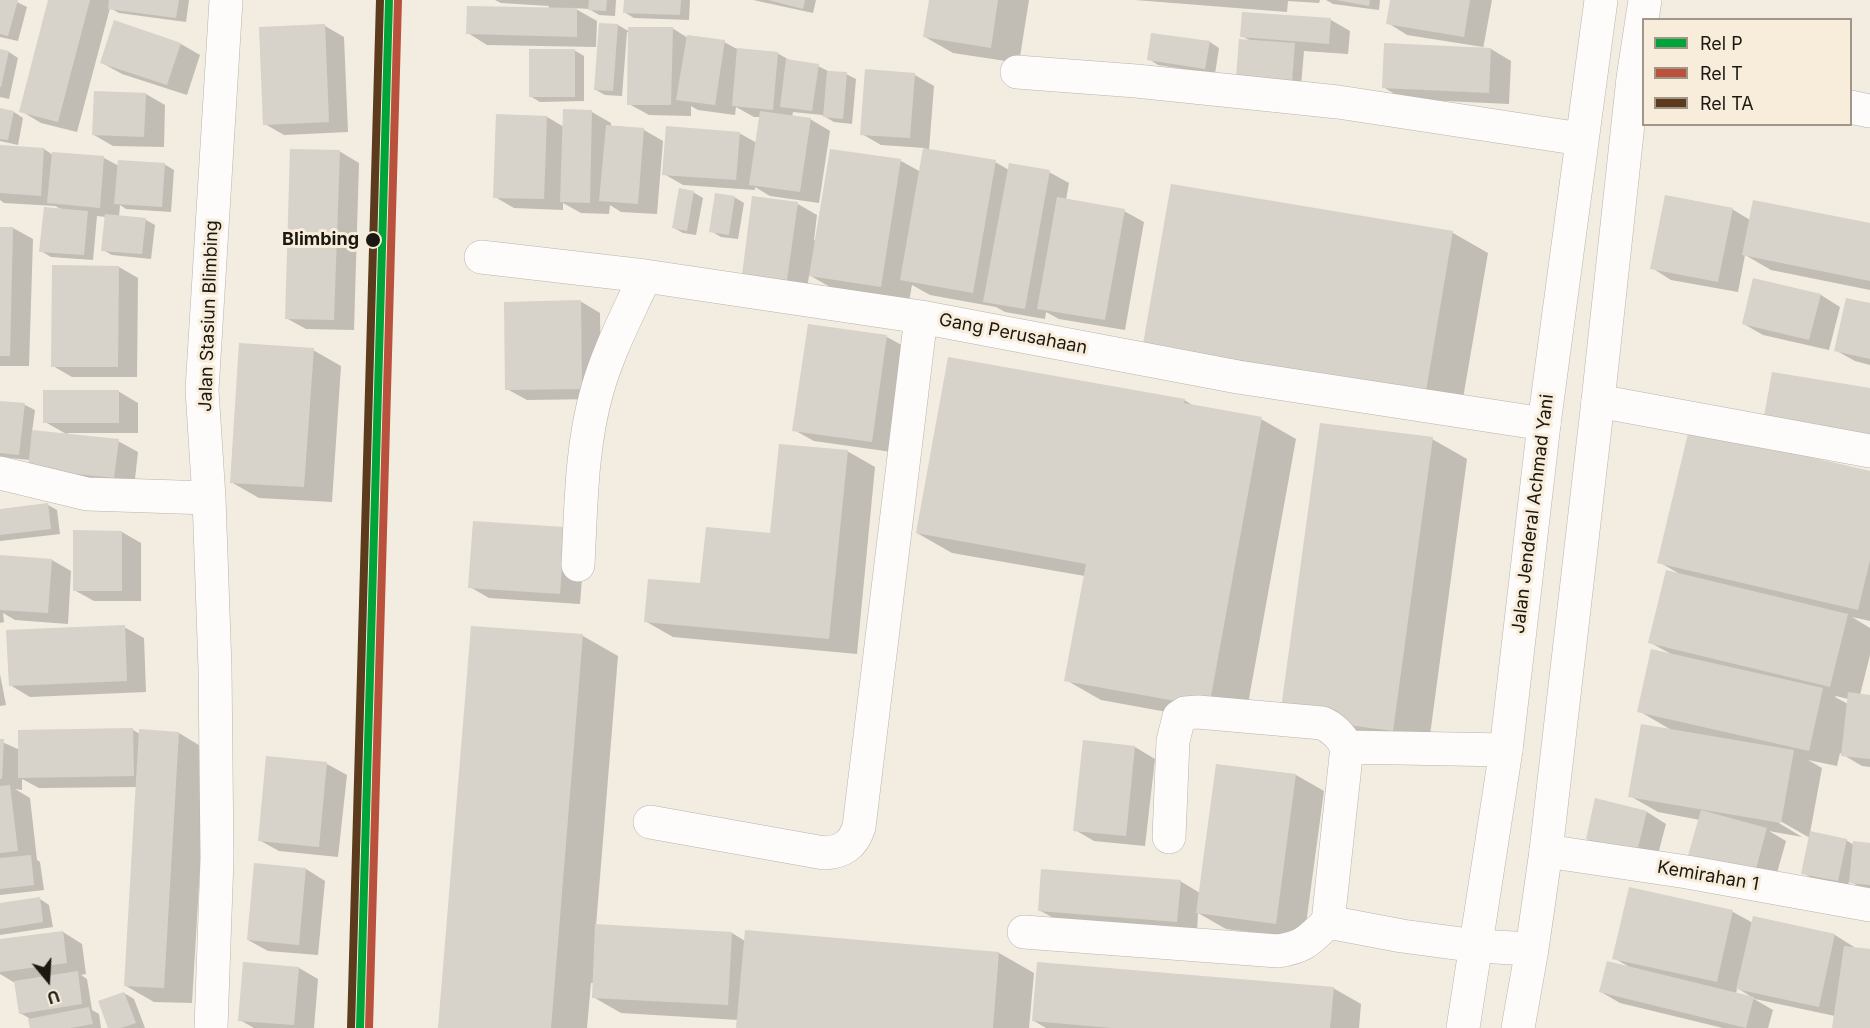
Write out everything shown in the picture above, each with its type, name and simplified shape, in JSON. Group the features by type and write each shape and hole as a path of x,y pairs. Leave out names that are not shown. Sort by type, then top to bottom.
{"street":[{"name":"Jalan Stasiun Blimbing","path":"211,1028 217,858 215,668 209,498 202,390 226,0"},
{"name":"Jalan Jenderal Achmad Yani","path":"1463,1028 1506,750 1544,424 1601,0"},
{"path":"1644,18 1645,0"},
{"path":"1518,1028 1546,851 1642,40"},
{"path":"1017,72 1136,81 1338,102 1581,139"},
{"path":"1852,107 1870,111"},
{"name":"Gang Perusahaan","path":"481,256 645,276 921,317 1238,377 1544,424"},
{"path":"578,565 585,451 597,391 610,355 645,276"},
{"path":"650,822 824,853 837,853 855,838 859,827 921,317"},
{"path":"1599,401 1870,451"},
{"path":"0,473 87,494 209,498"},
{"path":"1024,932 1278,951 1303,945 1328,922 1347,747 1342,737 1330,726 1322,723 1198,712 1179,717 1173,741 1169,837"},
{"path":"1347,747 1506,750"},
{"name":"Kemirahan 1","path":"1546,851 1687,872 1870,905"},
{"path":"1328,922 1402,936 1532,949"}],"building":[{"path":"0,0 18,0 8,36 0,34"},
{"path":"48,0 90,0 58,122 19,112"},
{"path":"109,0 179,0 176,18 108,9"},
{"path":"589,0 607,0 606,11 588,10"},
{"path":"624,0 681,0 680,15 623,13"},
{"path":"768,0 805,0 803,9"},
{"path":"929,0 998,0 991,48 923,37"},
{"path":"1336,0 1370,0 1369,6"},
{"path":"1390,0 1470,0 1464,37 1386,24"},
{"path":"467,6 577,8 577,37 466,34"},
{"path":"1242,12 1331,18 1329,44 1240,37"},
{"path":"114,20 181,43 167,85 100,63"},
{"path":"599,23 618,24 613,91 594,90"},
{"path":"325,24 329,122 263,125 259,27"},
{"path":"628,27 673,27 671,105 627,105"},
{"path":"1151,33 1210,41 1205,69 1147,60"},
{"path":"687,35 725,40 715,105 676,100"},
{"path":"1239,39 1295,43 1292,81 1236,77"},
{"path":"1384,43 1491,48 1489,93 1382,88"},
{"path":"737,48 778,52 773,110 732,106"},
{"path":"0,49 9,51 1,87 0,87"},
{"path":"529,49 575,49 575,97 529,97"},
{"path":"786,59 819,64 812,111 780,107"},
{"path":"865,69 915,73 910,138 860,135"},
{"path":"827,71 847,72 843,119 823,117"},
{"path":"94,91 146,93 144,137 92,135"},
{"path":"0,108 14,111 8,140 0,139"},
{"path":"563,109 592,110 590,203 560,202"},
{"path":"760,111 811,118 800,192 749,185"},
{"path":"496,114 547,116 544,199 493,198"},
{"path":"606,125 644,128 638,204 599,201"},
{"path":"666,126 740,132 736,180 662,175"},
{"path":"0,145 44,148 41,196 0,193"},
{"path":"923,148 996,160 973,293 900,280"},
{"path":"290,149 340,150 334,320 285,319"},
{"path":"830,149 901,159 881,287 809,276"},
{"path":"52,152 104,156 100,208 47,203"},
{"path":"118,160 165,163 162,207 114,204"},
{"path":"1009,163 1050,170 1025,309 983,302"},
{"path":"1171,184 1453,231 1426,391 1143,344"},
{"path":"679,188 694,191 687,231 672,228"},
{"path":"715,193 735,196 729,235 709,232"},
{"path":"1665,195 1733,208 1718,282 1650,269"},
{"path":"752,196 798,202 787,280 742,275"},
{"path":"1057,197 1125,209 1105,320 1037,309"},
{"path":"1753,200 1870,223 1870,281 1742,255"},
{"path":"44,207 88,211 84,255 39,252"},
{"path":"105,214 146,218 142,254 101,251"},
{"path":"0,227 13,227 10,356 0,356"},
{"path":"52,265 119,266 118,367 51,367"},
{"path":"1753,278 1821,294 1809,340 1742,324"},
{"path":"1846,298 1870,303 1870,359 1834,351"},
{"path":"581,300 582,389 505,390 504,302"},
{"path":"808,324 887,335 872,442 792,431"},
{"path":"239,343 314,348 304,487 230,483"},
{"path":"948,357 1185,399 1184,403 1262,417 1209,707 1064,681 1086,564 916,533"},
{"path":"1772,372 1870,388 1870,441 1763,422"},
{"path":"43,390 119,390 119,423 43,423"},
{"path":"0,401 25,403 19,455 0,453"},
{"path":"1320,423 1433,437 1393,731 1280,716"},
{"path":"1689,429 1870,471 1870,560 1858,610 1657,563"},
{"path":"32,430 119,439 114,478 28,469"},
{"path":"779,444 848,450 829,639 644,622 648,579 700,583 706,527 770,533"},
{"path":"48,503 51,529 0,535 0,509"},
{"path":"473,521 565,527 560,594 468,588"},
{"path":"73,530 122,531 122,591 73,591"},
{"path":"0,555 52,559 48,613 0,610"},
{"path":"1666,570 1848,614 1830,687 1648,643"},
{"path":"125,625 127,681 9,686 6,630"},
{"path":"471,626 583,634 551,1028 438,1028"},
{"path":"1651,649 1823,688 1809,751 1637,712"},
{"path":"1848,692 1870,695 1870,759 1841,756"},
{"path":"1641,724 1794,750 1781,823 1628,797"},
{"path":"133,728 134,776 18,778 18,730"},
{"path":"139,729 179,732 164,988 124,986"},
{"path":"0,739 4,739 2,779 0,779"},
{"path":"1083,740 1135,746 1126,836 1073,831"},
{"path":"266,756 327,762 319,847 258,841"},
{"path":"1216,764 1296,774 1276,924 1196,913"},
{"path":"10,785 18,851 0,853 0,786"},
{"path":"1595,798 1647,811 1637,852 1586,839"},
{"path":"1701,810 1767,828 1754,876 1687,859"},
{"path":"1810,831 1847,839 1838,881 1801,874"},
{"path":"1853,841 1870,843 1870,885 1849,883"},
{"path":"31,855 34,885 0,889 0,858"},
{"path":"254,863 306,868 299,945 247,940"},
{"path":"1041,869 1181,880 1177,922 1038,911"},
{"path":"1629,887 1733,910 1717,982 1612,959"},
{"path":"40,897 43,922 0,929 0,903"},
{"path":"1753,916 1835,934 1819,1007 1736,989"},
{"path":"595,924 732,932 728,1005 592,998"},
{"path":"745,930 999,952 993,1028 736,1028"},
{"path":"63,931 67,963 0,972 0,939"},
{"path":"1844,946 1870,949 1870,1028 1832,1028"},
{"path":"1607,961 1754,997 1746,1028 1599,992"},
{"path":"243,962 299,967 294,1025 238,1021"},
{"path":"1037,962 1334,987 1330,1028 1112,1028 1032,1021"},
{"path":"78,971 82,1004 19,1014 14,981"},
{"path":"124,992 136,1023 121,1028 108,1028 98,1001"},
{"path":"89,1007 93,1024 70,1028 30,1028 28,1019"}],"rail line":[{"name":"TA","path":"351,1028 380,0"},
{"name":"P","path":"360,1028 389,0"},
{"name":"T","path":"369,1028 398,0"}],"place":[{"name":"Blimbing","path":"373,240"}]}
